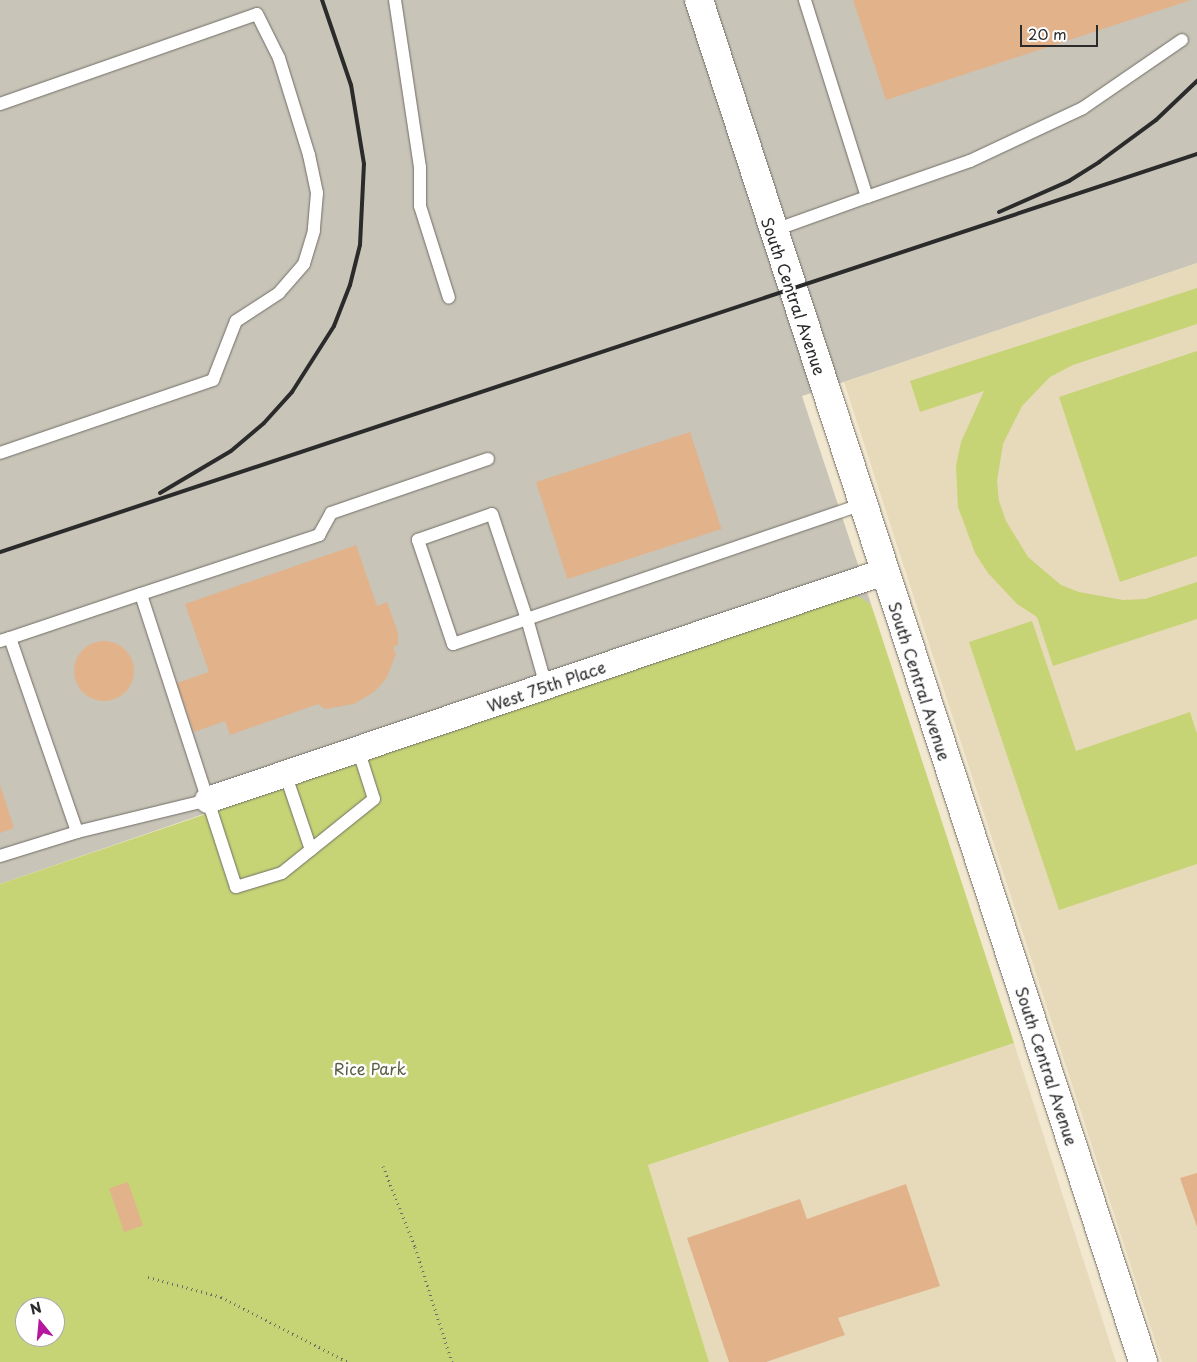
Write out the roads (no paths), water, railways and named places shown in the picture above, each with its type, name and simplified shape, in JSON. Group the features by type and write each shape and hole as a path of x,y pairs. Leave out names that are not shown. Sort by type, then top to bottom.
{"street":[{"name":"South Central Avenue","path":"705,2 772,231 1143,1362"},
{"name":"West 75th Place","path":"208,800 884,572"}],"lane":[{"path":"395,0 420,167 420,206 449,298"},
{"path":"805,0 867,197"},
{"path":"0,104 257,14 279,58 310,155 317,193 314,231 304,264 279,293 236,321 220,355 213,380 0,453"},
{"path":"772,231 970,161 1083,108 1182,40"},
{"path":"77,832 5,640 319,535 331,513 488,459"},
{"path":"546,686 527,619 492,514 418,540 453,644 527,619 862,504"},
{"path":"141,594 236,887 282,873 374,799 358,749"},
{"path":"285,774 311,850"},
{"path":"0,856 77,832 208,800"}],"railway":[{"path":"160,493 231,451 264,423 292,392 334,326 350,285 360,245 364,164 351,85 322,0"},
{"path":"999,212 1069,181 1099,162 1156,120 1197,81"},
{"path":"0,552 1197,154"}],"park label":[{"name":"Rice Park","path":"370,1068"}]}
